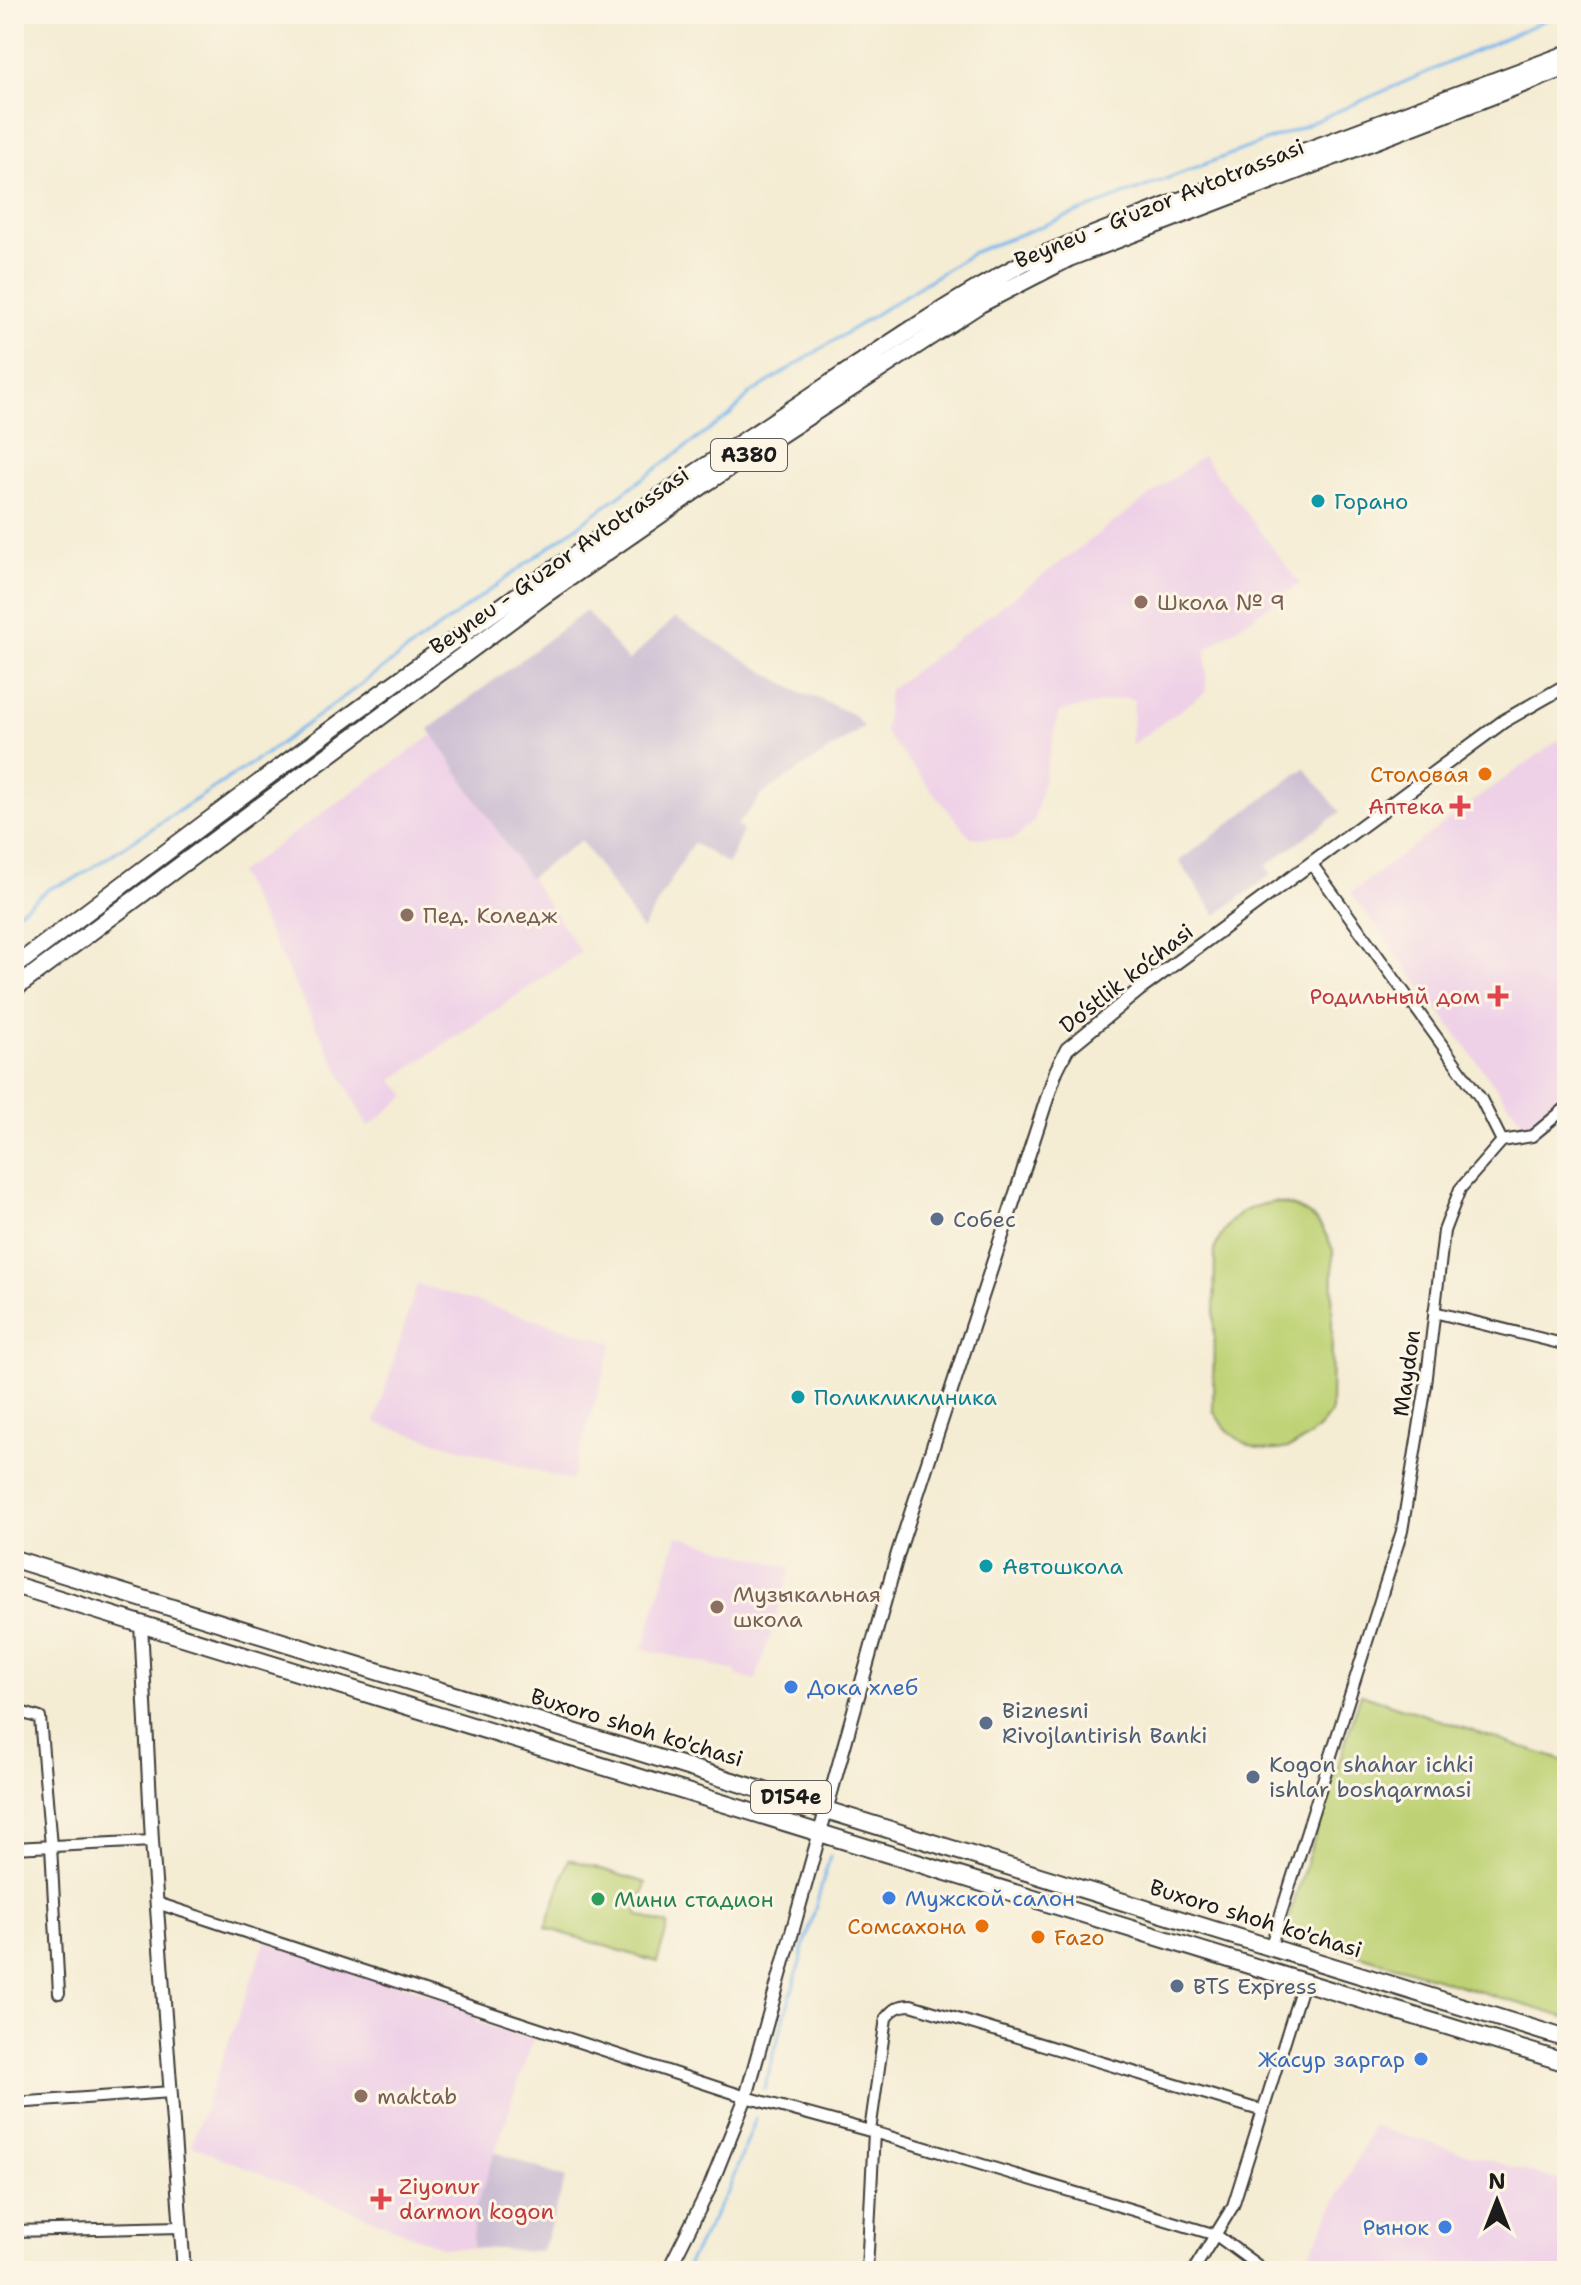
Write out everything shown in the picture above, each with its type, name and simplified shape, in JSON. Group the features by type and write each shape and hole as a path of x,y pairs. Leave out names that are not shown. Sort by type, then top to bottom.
{"main road":[{"name":"Beyneu - G'uzor Avtotrassasi","path":"14,967 460,635 566,560 1003,274 1025,262 1306,151 1567,54"},
{"name":"Beyneu - G'uzor Avtotrassasi","path":"14,989 543,596 709,481 980,304 1069,258 1567,67"},
{"name":"Buxoro shoh ko'chasi","path":"14,1559 1271,1945 1567,2039"},
{"name":"D154e","path":"14,1585 1567,2063"},
{"path":"1263,1970 1271,1945"}],"street":[{"name":"Do‘stlik ko‘chasi","path":"668,2271 710,2187 746,2097 898,1553 1056,1071 1067,1049 1139,990 1504,721 1567,685"},
{"path":"1311,863 1481,1099 1502,1141 1532,1136 1567,1107"},
{"name":"Maydon","path":"1271,1945 1402,1531 1426,1385 1444,1231 1460,1189 1502,1141"},
{"path":"1434,1312 1567,1345"},
{"path":"141,1624 152,1841 184,2271"},
{"path":"14,1710 40,1718 59,1993"},
{"path":"14,1848 152,1841"},
{"path":"157,1903 488,2009 746,2097 872,2131 1216,2235 1265,2271"},
{"path":"1193,2271 1233,2206 1303,1983"},
{"path":"867,2271 872,2131 886,2018 892,2010 902,2005 911,2005 1263,2111"},
{"path":"14,2103 171,2092"},
{"path":"14,2231 181,2227"}],"shaded area":[{"name":"Школа № 9","path":"1203,456 1300,584 1206,649 1206,692 1131,745 1134,700 1124,698 1059,712 1034,821 1013,840 970,837 885,733 889,690"},
{"path":"586,611 628,661 675,618 802,694 854,715 864,727 763,794 737,825 743,831 728,864 693,843 642,930 581,840 529,878 429,729"},
{"name":"Родильный дом","path":"1567,734 1567,1100 1529,1131 1351,893"},
{"name":"Пед. Коледж","path":"433,735 581,952 392,1080 407,1095 368,1127 238,873"},
{"path":"1305,768 1340,812 1267,865 1271,875 1216,915 1179,861"},
{"path":"417,1284 613,1343 571,1481 375,1423"},
{"name":"Музыкальная школа","path":"677,1536 791,1568 756,1680 736,1675 736,1671 643,1649"},
{"name":"maktab","path":"266,1940 479,2010 476,2022 533,2039 475,2212 473,2248 444,2248 191,2145"},
{"name":"Рынок","path":"1373,2126 1567,2183 1567,2271 1302,2271"},
{"path":"495,2152 566,2178 542,2251 473,2248 474,2212"}],"green space":[{"path":"1275,1202 1312,1217 1324,1230 1333,1250 1331,1413 1303,1441 1287,1448 1271,1450 1255,1448 1240,1440 1213,1411 1215,1248 1226,1228 1238,1215"},
{"path":"1361,1694 1567,1762 1567,2018 1284,1932"},
{"name":"Мини стадион","path":"569,1859 646,1883 637,1915 668,1925 657,1962 546,1928"}],"waterway":[{"path":"14,915 50,888 73,880 267,753 731,414 751,393 974,252 1297,129 1560,14"},
{"path":"764,2089 830,1856"},
{"path":"684,2271 729,2189 756,2118"}],"place":[{"name":"Горано","path":"1318,501"},
{"name":"Школа № 9","path":"1141,602"},
{"name":"Столовая","path":"1485,774"},
{"name":"Аптека","path":"1460,806"},
{"name":"Пед. Коледж","path":"407,915"},
{"name":"Родильный дом","path":"1498,996"},
{"name":"Собеc","path":"937,1219"},
{"name":"Поликликлиника","path":"798,1397"},
{"name":"Автошкола","path":"986,1566"},
{"name":"Музыкальная школа","path":"717,1607"},
{"name":"Дока хлеб","path":"791,1687"},
{"name":"Biznesni Rivojlantirish Banki","path":"986,1723"},
{"name":"Kogon shahar ichki ishlar boshqarmasi","path":"1253,1777"},
{"name":"Мужской салон","path":"889,1898"},
{"name":"Мини стадион","path":"598,1899"},
{"name":"Сомсахона","path":"982,1926"},
{"name":"Fazo","path":"1038,1937"},
{"name":"BTS Express","path":"1177,1986"},
{"name":"Жасур заргар","path":"1421,2059"},
{"name":"maktab","path":"361,2096"},
{"name":"Ziyonur darmon kogon","path":"381,2199"},
{"name":"Рынок","path":"1445,2227"}]}
